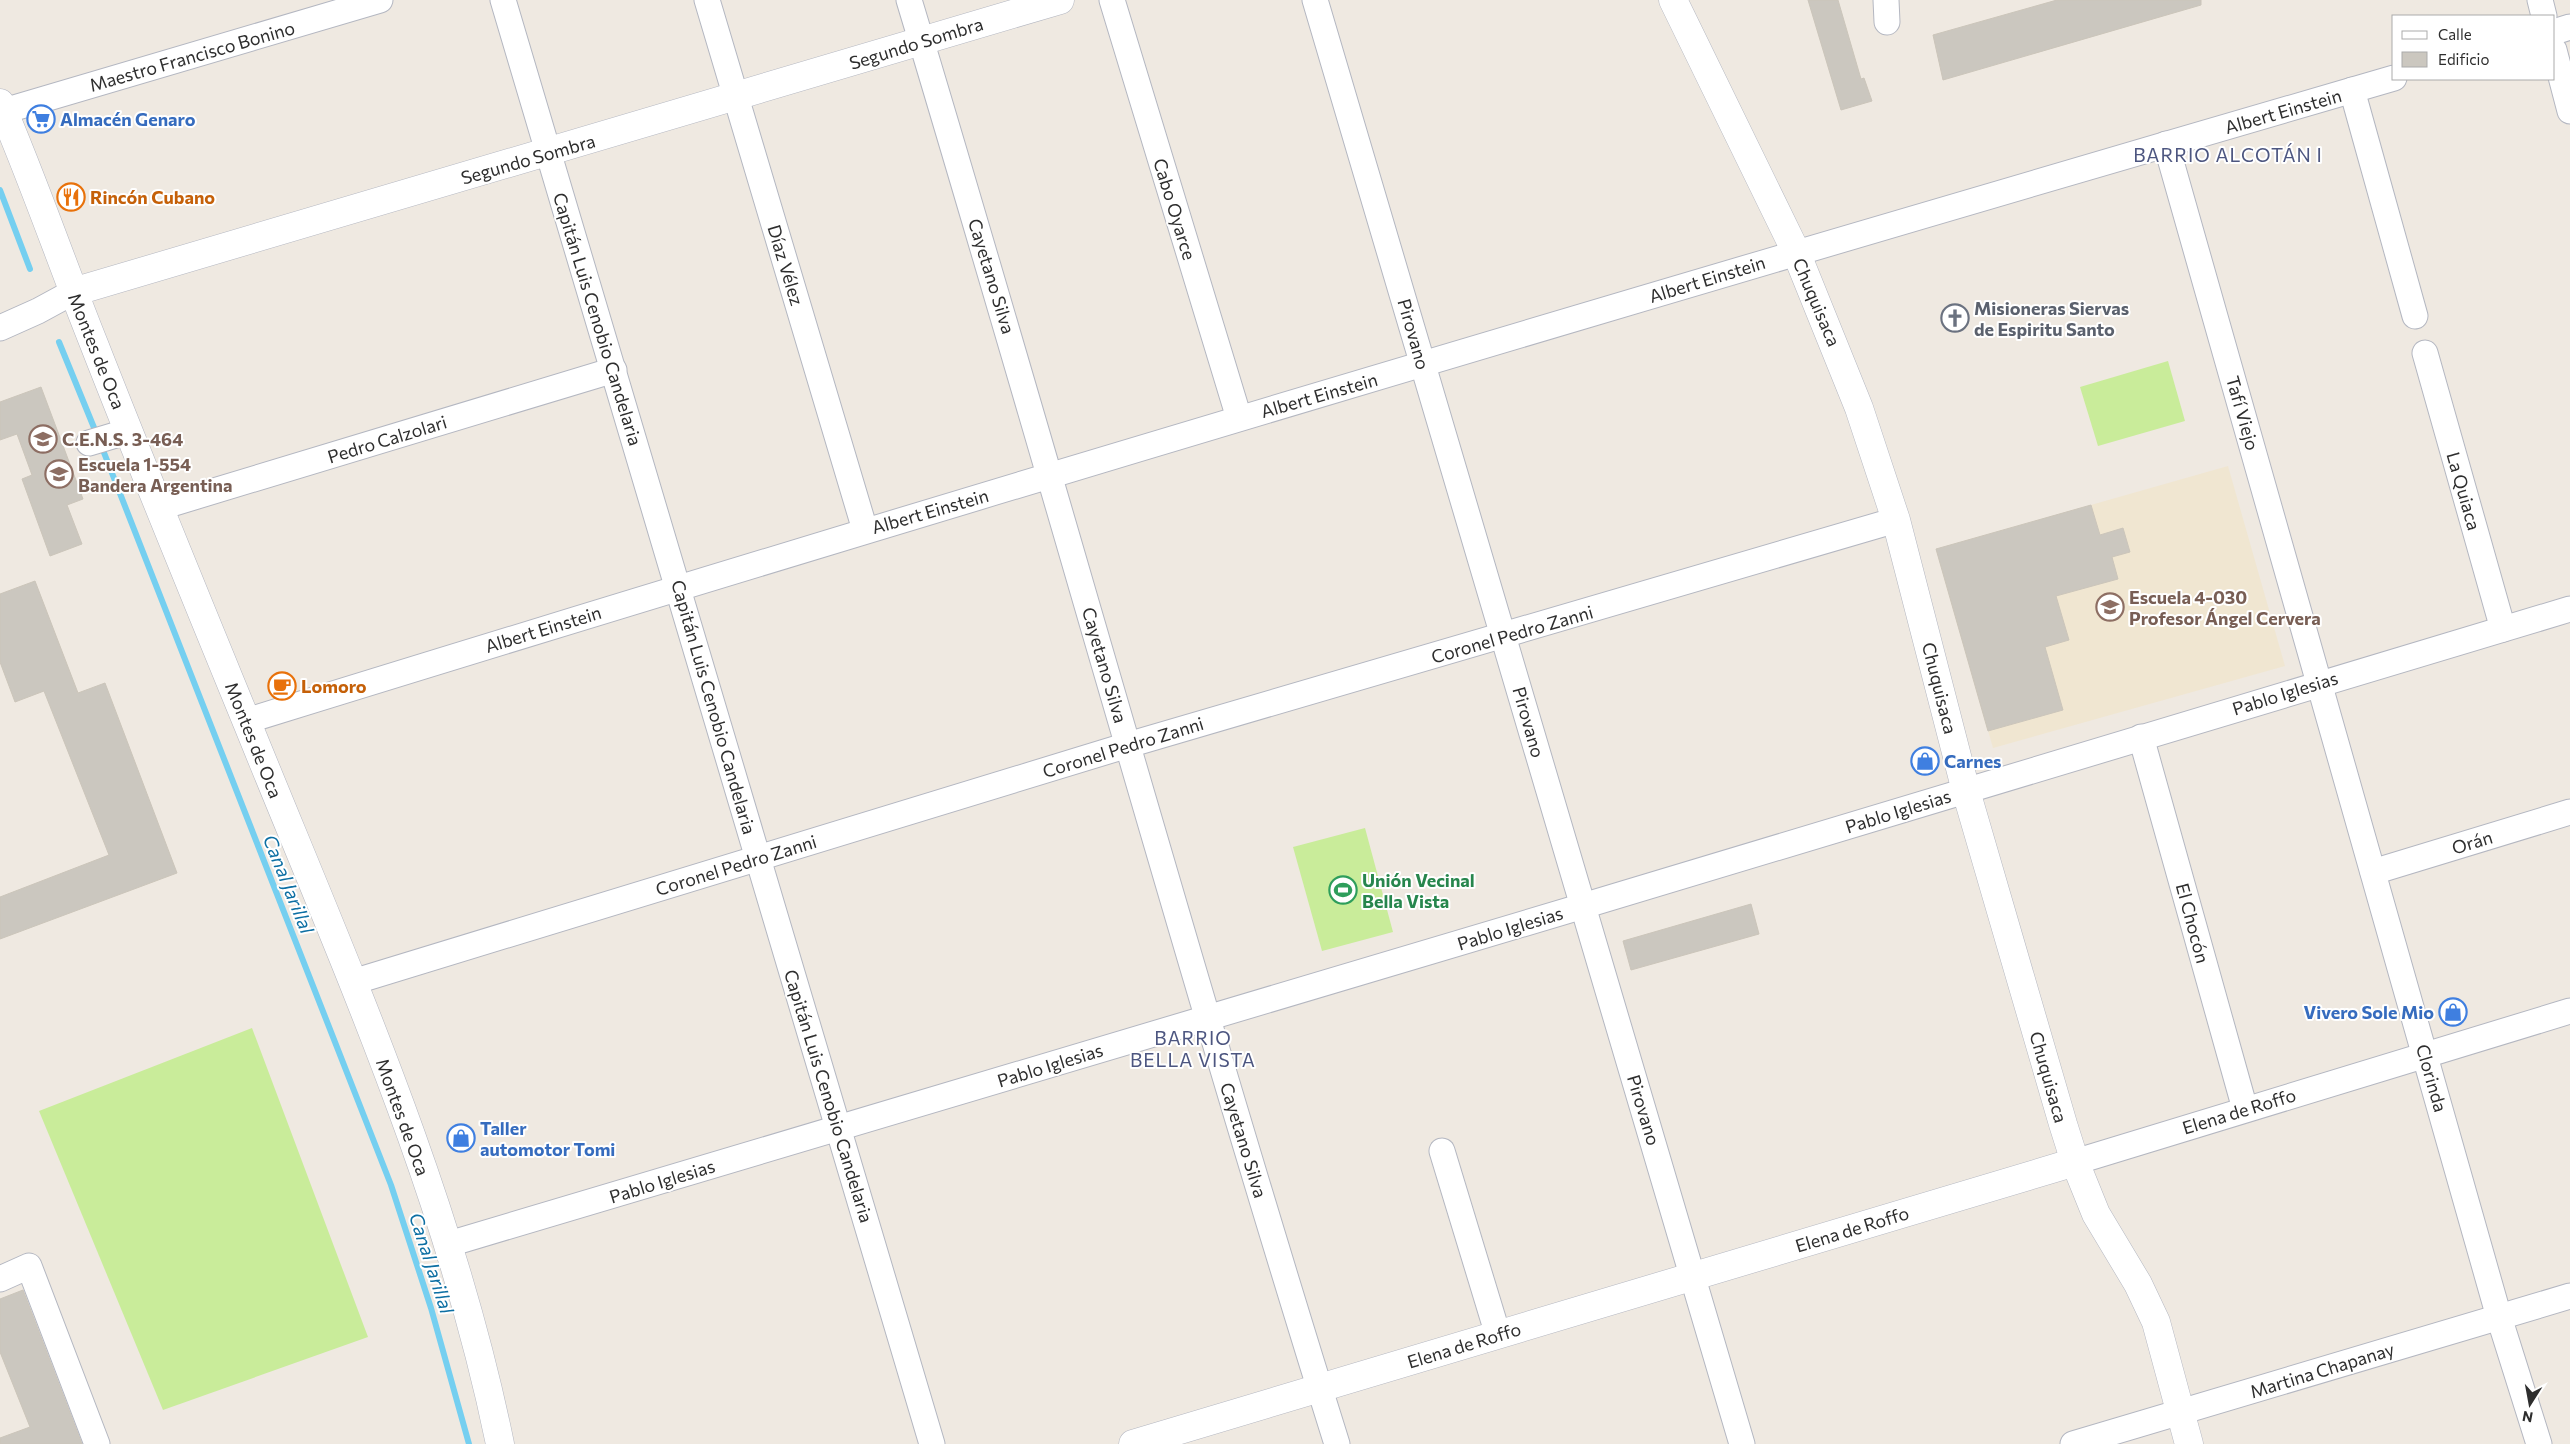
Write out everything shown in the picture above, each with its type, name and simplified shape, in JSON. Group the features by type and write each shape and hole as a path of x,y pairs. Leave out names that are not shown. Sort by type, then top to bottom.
{"street":[{"name":"Maestro Francisco Bonino","path":"2,107 380,0"},
{"name":"Capitán Luis Cenobio Candelaria","path":"503,0 547,153 679,587 932,1444"},
{"name":"Díaz Vélez","path":"707,0 865,530"},
{"name":"Cayetano Silva","path":"909,0 1051,475 1207,1018 1338,1444"},
{"name":"Segundo Sombra","path":"0,328 38,311 73,292 1060,0"},
{"name":"Cabo Oyarce","path":"1112,0 1239,418"},
{"name":"Pirovano","path":"1315,0 1505,636 1742,1444"},
{"name":"Chuquisaca","path":"1673,0 1796,252 1860,408 1896,520 1966,791 2075,1162 2107,1234 2150,1307 2182,1412 2189,1444"},
{"path":"2540,0 2544,15"},
{"path":"2555,32 2570,27"},
{"path":"2555,54 2570,111"},
{"name":"Albert Einstein","path":"246,720 865,530 1239,418 1796,252 2392,79"},
{"path":"2352,90 2415,316"},
{"name":"Montes de Oca","path":"2,107 73,292 353,982 448,1244 487,1386 500,1444"},
{"name":"Tafí Viejo","path":"2166,144 2320,683"},
{"name":"La Quiaca","path":"2425,353 2503,629"},
{"name":"Pedro Calzolari","path":"161,507 614,370"},
{"path":"96,441 129,431"},
{"name":"Coronel Pedro Zanni","path":"353,982 1128,745 1896,520"},
{"name":"Pablo Iglesias","path":"448,1244 1583,906 2570,609"},
{"name":"Clorinda","path":"2320,683 2499,1317 2539,1444"},
{"name":"El Chocón","path":"2141,737 2244,1109"},
{"name":"Orán","path":"2373,872 2570,812"},
{"name":"Elena de Roffo","path":"1133,1444 2075,1162 2570,1011"},
{"path":"1442,1151 1498,1335"},
{"path":"0,1279 29,1266 97,1444"},
{"name":"Martina Chapanay","path":"2073,1444 2570,1296"}],"shaded area":[{"name":"Escuela 4-030 Profesor Ángel Cervera","path":"2228,466 2285,666 1993,748 1936,549"}],"green space":[{"path":"2168,361 2185,421 2098,446 2080,387"},
{"name":"Unión Vecinal Bella Vista","path":"1365,828 1393,932 1322,951 1293,847"},
{"path":"252,1028 368,1337 163,1410 39,1111"}],"building":[{"path":"1808,0 1838,0 1861,79 1864,78 1872,101 1841,110"},
{"path":"2057,0 2201,0 2201,5 1943,80 1933,35"},
{"path":"41,387 83,499 67,505 82,544 50,556 22,479 32,475 17,434 0,440 0,402"},
{"path":"2091,505 2100,535 2123,528 2130,552 2112,557 2118,579 2056,596 2069,640 2045,647 2063,710 1988,731 1936,549"},
{"path":"35,581 78,693 105,683 177,873 0,939 0,897 109,855 44,691 15,702 0,662 0,594"},
{"path":"1751,904 1759,934 1631,970 1623,941"},
{"path":"23,1290 82,1444 0,1444 0,1438 30,1427 0,1352 0,1299"}],"waterway":[{"name":"Canal Jarillal","path":"0,190 30,269"},
{"name":"Canal Jarillal","path":"59,342 97,435"},
{"name":"Canal Jarillal","path":"101,445 391,1185 431,1308 469,1444"}],"place":[{"name":"Almacén Genaro","path":"41,119"},
{"name":"Rincón Cubano","path":"71,197"},
{"name":"Misioneras Siervas de Espiritu Santo","path":"1955,318"},
{"name":"C.E.N.S. 3-464","path":"43,439"},
{"name":"Escuela 1-554 Bandera Argentina","path":"59,474"},
{"name":"Escuela 4-030 Profesor Ángel Cervera","path":"2110,607"},
{"name":"Lomoro","path":"282,686"},
{"name":"Carnes","path":"1925,761"},
{"name":"Unión Vecinal Bella Vista","path":"1343,890"},
{"name":"Vivero Sole Mio","path":"2453,1012"},
{"name":"Taller automotor Tomi","path":"461,1138"}],"district":[{"name":"BARRIO ALCOTÁN I","path":"2228,154"},
{"name":"BARRIO BELLA VISTA","path":"1193,1048"}]}
